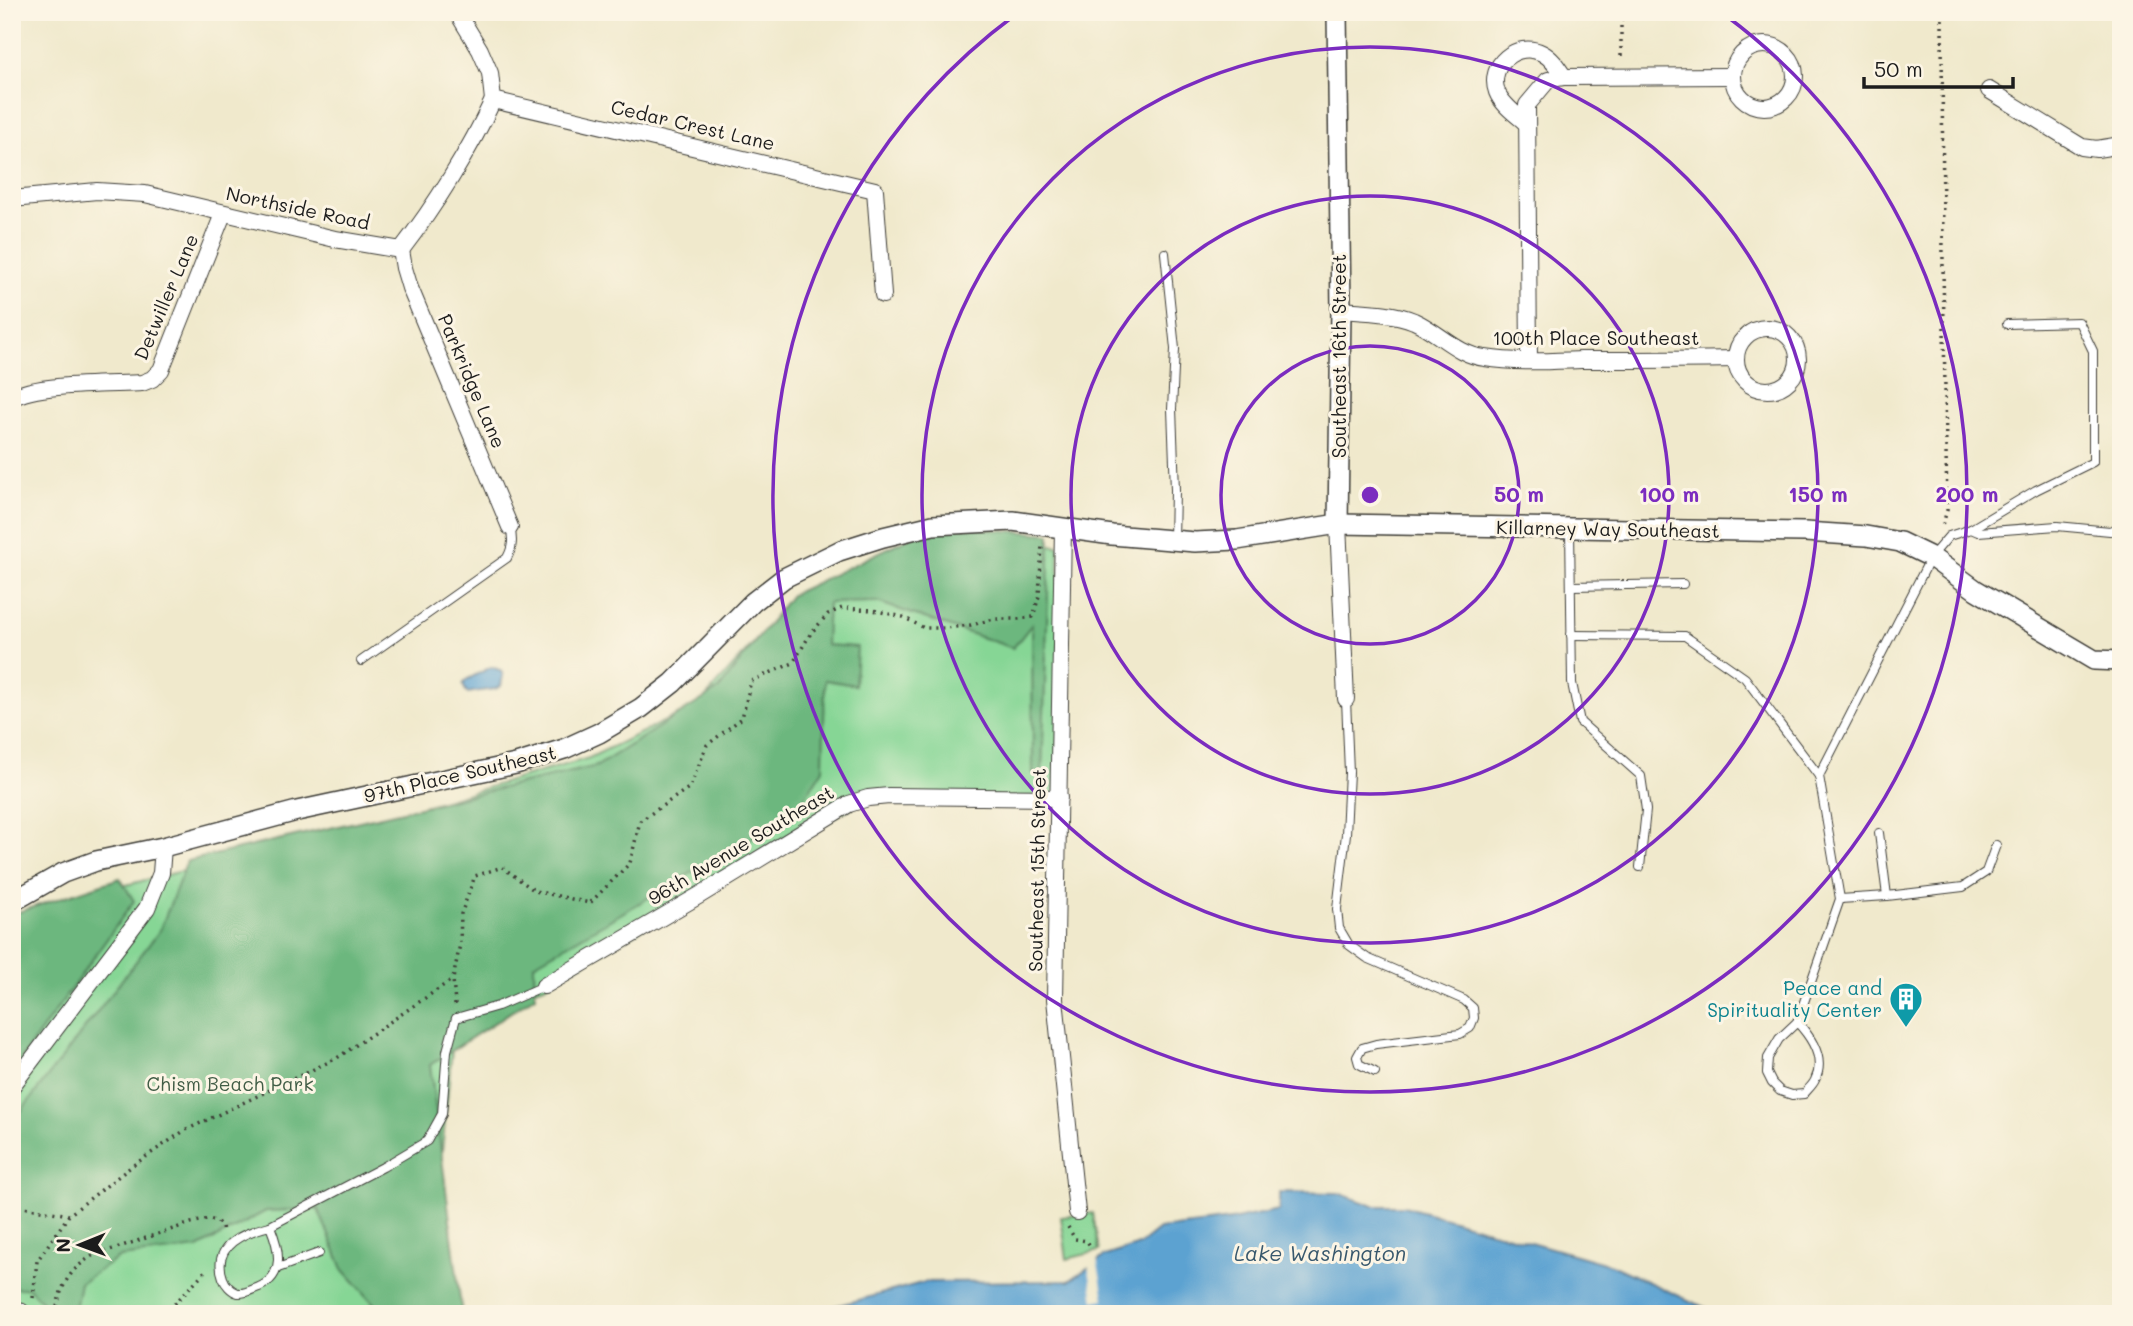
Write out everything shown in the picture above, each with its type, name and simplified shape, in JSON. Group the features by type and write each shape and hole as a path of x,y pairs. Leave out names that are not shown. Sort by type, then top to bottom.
{"street":[{"path":"401,250 428,215 493,100 490,73 480,50 457,12"},
{"name":"Southeast 16th Street","path":"1337,12 1341,310 1338,524 1346,699"},
{"path":"1527,124 1501,100 1496,91 1496,73 1506,57 1522,49 1539,51 1547,56 1564,77"},
{"path":"1529,361 1527,105 1548,80 1564,77 1733,76"},
{"path":"1989,90 2082,147 2097,149 2121,145"},
{"name":"Cedar Crest Lane","path":"493,100 874,190 883,295"},
{"name":"Northside Road","path":"12,199 97,191 145,194 335,239 401,250"},
{"name":"Detwiller Lane","path":"12,398 20,393 41,389 142,383 152,379 161,370 223,214"},
{"name":"Parkridge Lane","path":"401,250 410,288 510,527"},
{"name":"100th Place Southeast","path":"1341,310 1394,315 1413,321 1471,356 1529,361 1736,359"},
{"name":"97th Place Southeast","path":"12,902 62,873 96,861 163,847 297,811 516,764 564,749 599,733 641,708 673,683 753,602 784,578 839,551 933,525 1013,521 1054,526"},
{"name":"Killarney Way Southeast","path":"1054,526 1112,535 1195,542 1237,540 1338,524 1805,532 1866,536 1900,542 1931,557 1976,590 2094,660 2121,660"},
{"name":"Southeast 15th Street","path":"1054,526 1059,799 1055,999 1077,1212"},
{"name":"96th Avenue Southeast","path":"544,986 849,803 889,796 1059,799"},
{"path":"12,1086 147,908 161,873 163,847"}],"lane":[{"path":"1165,253 1175,349 1172,410 1174,541"},
{"path":"1819,776 1931,557 1949,536 1971,529 2036,490 2093,462 2093,351 2079,323 2007,324"},
{"path":"1971,529 1978,532 2057,526 2110,531 2121,526"},
{"path":"361,661 507,558 512,550 510,527"},
{"path":"1570,528 1572,683 1580,722 1641,776 1646,810 1640,867"},
{"path":"1570,586 1683,584"},
{"path":"1571,635 1685,636 1745,678 1819,776 1840,898 1797,1022 1779,1039 1768,1058 1767,1073 1772,1083 1780,1091 1792,1096 1804,1094 1816,1079 1819,1059 1812,1038 1797,1022"},
{"path":"1346,699 1349,772 1346,834 1337,909 1339,928 1349,945 1367,958 1464,1000 1473,1008 1474,1018 1470,1028 1460,1034 1362,1048 1357,1057 1359,1064 1376,1072"},
{"path":"1879,833 1887,896"},
{"path":"1840,898 1887,896 1963,887 1986,872 1996,845"},
{"path":"270,1226 278,1254 278,1268 274,1276 265,1284 239,1293 230,1289 223,1280 220,1263 222,1253 234,1241 248,1231 270,1226 427,1141 442,1114 447,1051 456,1018 498,1006 544,986"},
{"path":"278,1268 319,1253"},
{"path":"12,1306 23,1308 30,1314"}],"path":[{"path":"1621,12 1621,77"},
{"path":"1931,557 1947,510 1942,12"},
{"path":"456,1018 453,979 460,944 461,914 475,876 502,867 535,891 590,903 630,863 640,821 690,786 707,745 742,718 751,681 793,663 811,633 828,614 842,608 873,610 903,617 924,628 959,627 994,619 1033,617 1039,596 1039,570 1054,526"},
{"path":"32,1301 37,1261 69,1215 132,1166 184,1131 337,1058 453,979"},
{"path":"12,1205 69,1215"},
{"path":"56,1314 64,1282 78,1264 92,1256 191,1223 209,1219 216,1221 222,1226 222,1253 165,1314"}],"green space":[{"name":"Chism Beach Park","path":"935,525 1050,534 1042,775 1033,773 1032,624 1013,648 877,602 828,603 826,645 857,647 855,685 825,680 823,769 795,813 534,964 535,996 430,1065 462,1314 383,1314 343,1269 318,1209 266,1211 198,1248 120,1257 80,1283 74,1314 48,1314 49,1310 29,1288 12,1288 12,1123 160,930 187,861 597,766 719,689 791,595"},
{"name":"Chism Beach Park","path":"937,533 1059,546 1059,798 868,798 544,986 455,1018 426,1314 12,1314 12,924 98,892 314,838 589,758 700,704 799,591"},
{"path":"120,878 134,901 12,1072 12,914"},
{"path":"1093,1213 1099,1251 1067,1259 1061,1217"}],"water":[{"path":"491,667 500,670 503,675 501,686 467,693 463,685 466,680"},
{"name":"Lake Washington","path":"1279,1192 1338,1193 1374,1206 1404,1206 1611,1265 1719,1314 806,1314 925,1282 1069,1281 1105,1256 1139,1245 1159,1229 1231,1220 1279,1210"}],"pier":[{"path":"1097,1258 1104,1299 1094,1301 1088,1263"}],"place":[{"name":"Peace and Spirituality Center","path":"1906,1029"}]}
